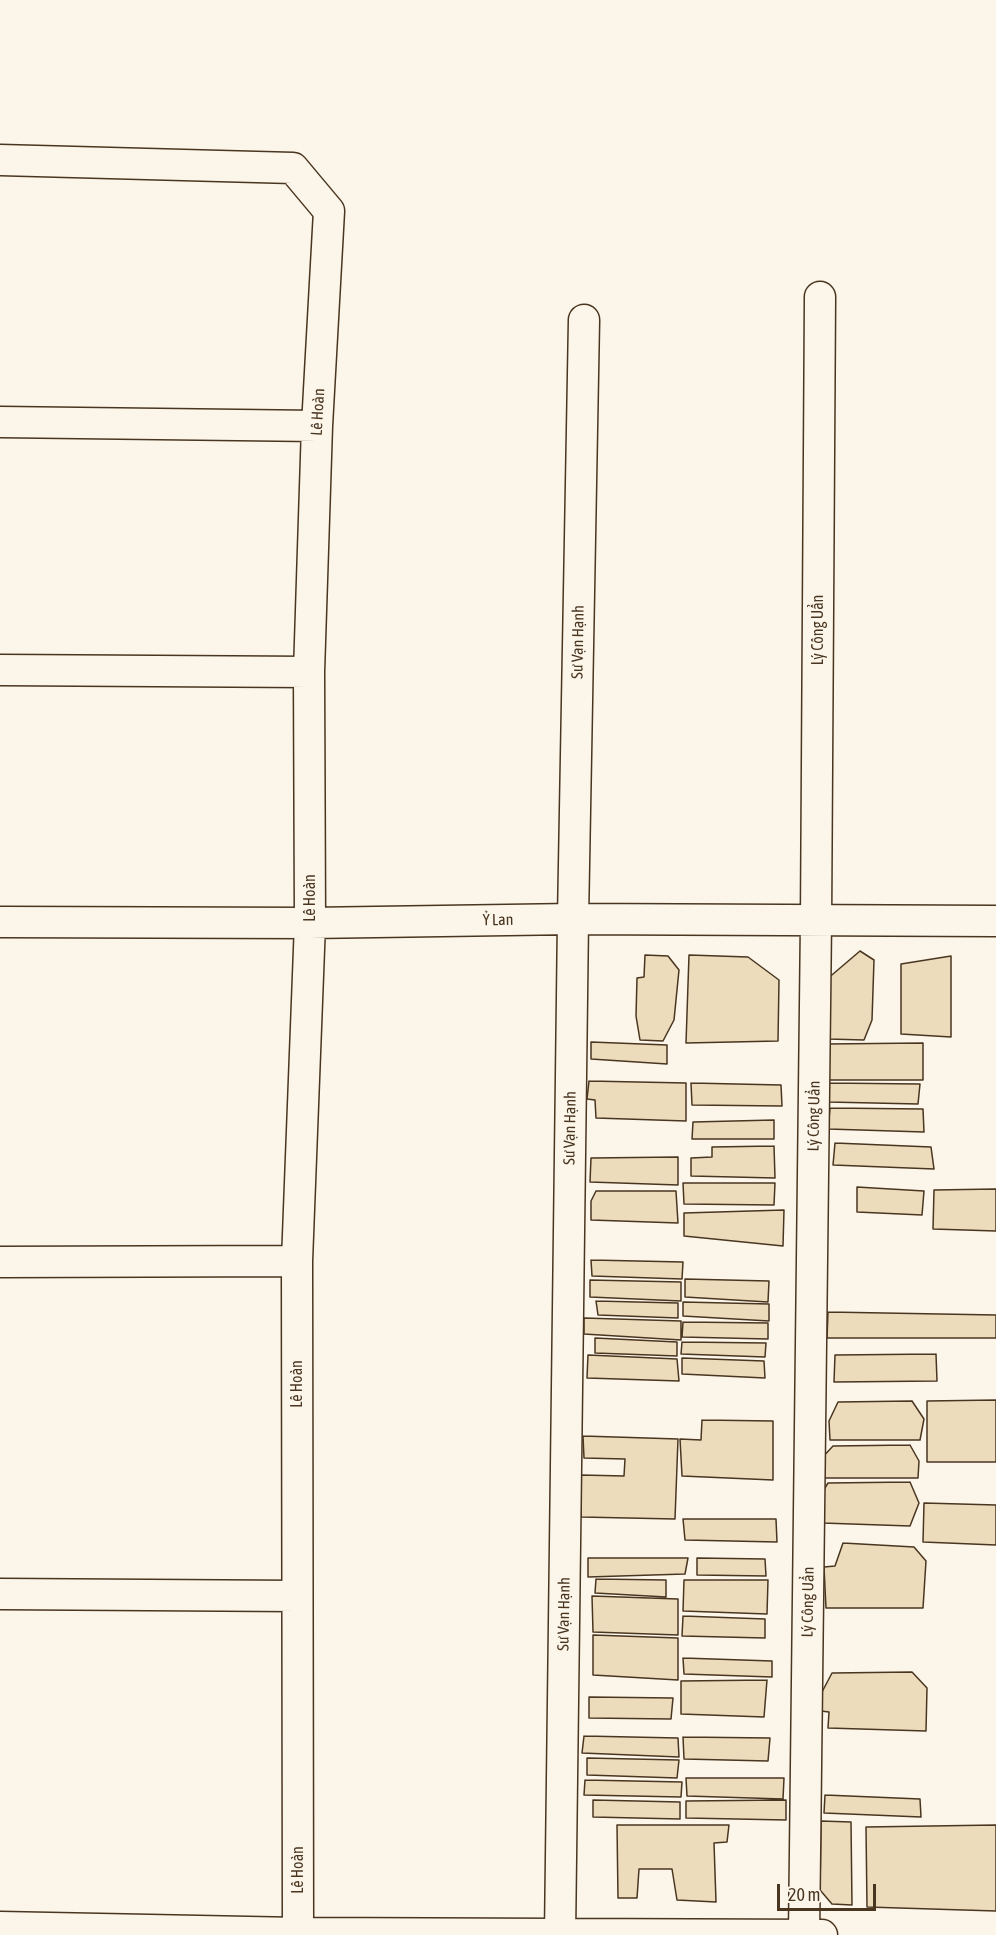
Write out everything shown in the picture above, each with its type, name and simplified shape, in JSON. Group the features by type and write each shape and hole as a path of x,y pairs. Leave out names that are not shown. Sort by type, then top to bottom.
{"street":[{"name":"Lê Hoàn","path":"0,160 293,168 329,211 317,426 309,672 310,923 297,1261 298,1934"},
{"name":"Lý Công Uẩn","path":"804,1935 816,921 820,297"},
{"name":"Sư Vạn Hạnh","path":"560,1935 573,919 584,320"},
{"path":"0,422 317,426"},
{"path":"0,670 309,672"},
{"name":"Ỷ Lan","path":"0,922 310,923 573,919 996,921"},
{"path":"0,1262 297,1261"},
{"path":"0,1594 296,1596"},
{"path":"0,1927 298,1934 822,1935"}],"building":[{"path":"860,951 874,960 872,1020 864,1040 828,1039 826,980"},
{"path":"645,955 668,956 679,970 674,1020 663,1041 640,1040 636,1016 637,978 644,977"},
{"path":"689,955 748,957 779,980 778,1041 686,1043"},
{"path":"951,956 951,1037 901,1034 901,964"},
{"path":"591,1042 667,1045 667,1064 591,1059"},
{"path":"923,1043 923,1080 826,1080 826,1044"},
{"path":"589,1081 686,1083 686,1121 596,1118 595,1100 587,1099"},
{"path":"691,1083 781,1085 782,1106 692,1105"},
{"path":"827,1083 920,1084 918,1104 828,1102"},
{"path":"830,1108 923,1109 924,1132 828,1129"},
{"path":"774,1120 774,1139 692,1139 693,1122"},
{"path":"835,1143 931,1147 934,1169 833,1165"},
{"path":"774,1146 775,1178 691,1176 691,1158 712,1157 712,1147"},
{"path":"678,1157 678,1185 590,1182 591,1158"},
{"path":"683,1183 775,1183 774,1205 684,1204"},
{"path":"857,1187 924,1191 922,1215 857,1212"},
{"path":"996,1189 996,1231 933,1229 934,1190"},
{"path":"596,1191 676,1191 678,1223 591,1220 591,1201"},
{"path":"784,1210 783,1246 684,1236 684,1213"},
{"path":"591,1260 683,1262 682,1279 592,1276"},
{"path":"685,1279 769,1281 768,1302 685,1297"},
{"path":"590,1280 681,1282 681,1301 590,1297"},
{"path":"596,1301 678,1303 678,1318 598,1315"},
{"path":"683,1302 769,1304 769,1321 683,1316"},
{"path":"828,1312 996,1315 996,1338 827,1338"},
{"path":"584,1318 681,1321 681,1340 584,1334"},
{"path":"683,1322 768,1323 768,1339 682,1337"},
{"path":"595,1338 677,1342 677,1356 595,1353"},
{"path":"682,1342 766,1343 765,1357 681,1354"},
{"path":"936,1354 937,1381 834,1382 835,1355"},
{"path":"588,1355 677,1359 679,1381 587,1378"},
{"path":"682,1358 764,1361 765,1378 682,1374"},
{"path":"996,1400 996,1462 927,1462 927,1401"},
{"path":"912,1401 924,1419 920,1440 830,1440 829,1421 838,1402"},
{"path":"702,1420 773,1421 773,1480 682,1476 680,1439 701,1440"},
{"path":"583,1436 678,1439 675,1519 581,1517 581,1475 624,1476 625,1459 584,1458"},
{"path":"910,1445 919,1461 918,1478 820,1478 820,1460 833,1446"},
{"path":"910,1482 919,1503 910,1526 822,1523 820,1496 828,1483"},
{"path":"924,1503 996,1505 996,1545 923,1542"},
{"path":"683,1519 776,1519 777,1542 685,1540"},
{"path":"843,1543 914,1547 926,1561 923,1608 826,1608 824,1567 835,1566"},
{"path":"588,1558 688,1558 685,1574 588,1577"},
{"path":"697,1558 765,1559 766,1576 697,1575"},
{"path":"596,1579 666,1580 666,1597 595,1593"},
{"path":"684,1580 768,1580 767,1614 683,1611"},
{"path":"592,1596 678,1599 678,1635 593,1632"},
{"path":"683,1616 765,1619 765,1638 682,1636"},
{"path":"593,1635 678,1638 678,1680 593,1675"},
{"path":"683,1658 772,1661 772,1677 684,1674"},
{"path":"912,1672 927,1688 926,1731 828,1728 829,1712 821,1711 822,1692 832,1673"},
{"path":"767,1680 764,1717 681,1714 681,1681"},
{"path":"589,1697 673,1698 671,1719 589,1718"},
{"path":"584,1736 678,1738 679,1757 582,1753"},
{"path":"683,1737 770,1738 768,1761 684,1759"},
{"path":"587,1758 679,1760 677,1778 587,1775"},
{"path":"686,1778 784,1778 783,1799 687,1796"},
{"path":"585,1780 682,1782 681,1797 584,1795"},
{"path":"825,1795 920,1799 921,1817 824,1813"},
{"path":"593,1800 680,1802 680,1819 593,1817"},
{"path":"786,1800 786,1820 686,1818 686,1801"},
{"path":"821,1821 851,1822 852,1905 832,1904 820,1890"},
{"path":"617,1825 729,1825 727,1842 714,1843 716,1902 677,1900 672,1869 639,1869 637,1898 618,1898"},
{"path":"996,1825 996,1911 867,1907 866,1827"}]}
